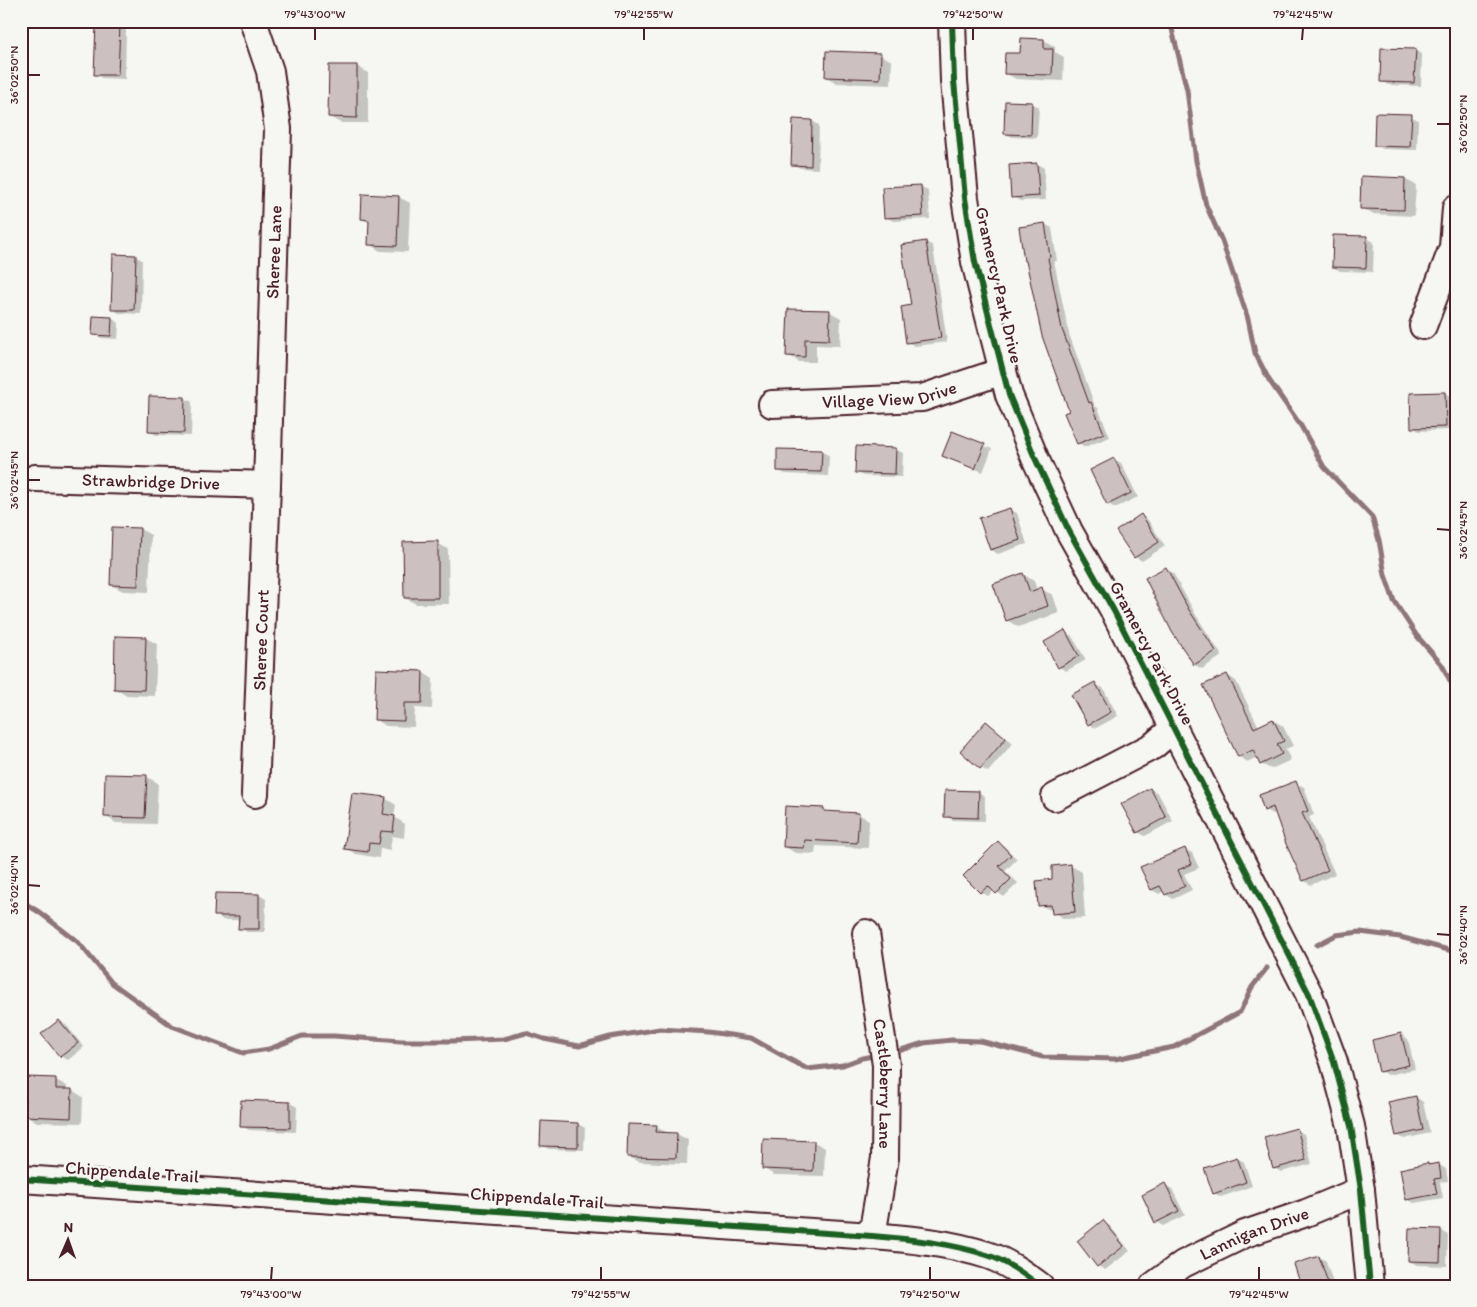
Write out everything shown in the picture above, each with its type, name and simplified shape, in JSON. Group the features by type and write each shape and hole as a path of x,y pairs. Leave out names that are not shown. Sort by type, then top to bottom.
{"street":[{"name":"Sheree Lane","path":"253,21 270,70 278,130 267,485"},
{"name":"Gramercy Park Drive","path":"952,21 954,81 965,198 975,262 1009,395 1035,458 1069,531 1114,611 1309,994 1334,1062 1351,1126 1361,1190 1370,1286"},
{"path":"1423,326 1453,247 1456,208"},
{"name":"Village View Drive","path":"772,404 922,398 1003,371"},
{"name":"Strawbridge Drive","path":"35,478 267,485"},
{"name":"Sheree Court","path":"255,794 267,485"},
{"path":"1055,797 1153,746 1174,728"},
{"name":"Castleberry Lane","path":"866,933 886,1065 885,1158 872,1236"},
{"name":"Chippendale Trail","path":"21,1179 930,1241 988,1255 1019,1271 1040,1286"},
{"name":"Lannigan Drive","path":"1153,1286 1183,1264 1245,1234 1361,1190"}],"building":[{"path":"96,24 120,24 118,75 94,75"},
{"path":"1021,38 1044,39 1044,49 1053,49 1052,75 1004,74 1005,53 1020,53"},
{"path":"1381,48 1416,49 1414,83 1380,82"},
{"path":"826,51 881,53 880,79 825,77"},
{"path":"329,65 357,65 357,118 328,117"},
{"path":"1005,101 1032,102 1031,135 1004,134"},
{"path":"1375,113 1412,114 1410,147 1374,146"},
{"path":"793,119 812,120 811,166 791,165"},
{"path":"1037,163 1039,196 1011,198 1009,165"},
{"path":"1361,176 1405,178 1404,210 1360,209"},
{"path":"921,185 923,216 884,218 882,187"},
{"path":"362,194 399,196 397,246 368,245 369,220 361,219"},
{"path":"1045,223 1050,257 1048,258 1062,329 1089,403 1091,402 1104,433 1077,444 1064,413 1069,411 1042,336 1026,261 1024,261 1019,227"},
{"path":"1333,235 1367,236 1366,268 1332,267"},
{"path":"926,241 941,338 906,343 901,307 911,305 901,245"},
{"path":"113,254 136,255 134,310 111,310"},
{"path":"788,309 830,310 829,340 805,339 805,357 786,356"},
{"path":"93,316 112,317 111,336 92,335"},
{"path":"1445,392 1446,427 1411,428 1410,393"},
{"path":"149,396 185,397 184,433 148,432"},
{"path":"952,431 985,444 975,469 942,456"},
{"path":"856,446 896,448 895,474 855,473"},
{"path":"777,449 822,450 821,472 777,471"},
{"path":"1114,458 1131,493 1107,505 1090,470"},
{"path":"1010,508 1020,540 990,550 979,518"},
{"path":"1141,514 1159,542 1134,558 1116,531"},
{"path":"112,527 140,528 138,586 110,585"},
{"path":"438,541 438,598 404,598 403,542"},
{"path":"1166,567 1189,610 1216,651 1194,665 1172,632 1145,578"},
{"path":"1023,573 1030,592 1042,587 1048,606 1006,621 993,584"},
{"path":"1065,630 1079,656 1058,668 1044,642"},
{"path":"115,636 146,637 144,690 114,689"},
{"path":"376,669 423,671 422,703 404,703 404,721 374,720"},
{"path":"1227,674 1254,728 1273,719 1284,741 1277,744 1282,754 1260,765 1253,750 1238,757 1203,685"},
{"path":"1095,682 1111,712 1088,725 1071,695"},
{"path":"986,721 1006,738 980,769 960,751"},
{"path":"105,774 147,775 145,818 104,817"},
{"path":"1296,781 1308,811 1302,813 1328,870 1303,881 1286,844 1273,807 1264,811 1259,795"},
{"path":"1150,788 1166,817 1137,833 1121,804"},
{"path":"945,790 979,791 978,818 944,817"},
{"path":"352,793 386,797 383,814 395,816 393,832 381,831 379,844 369,843 368,852 344,849"},
{"path":"785,806 824,808 824,811 859,813 857,843 805,840 804,848 783,847"},
{"path":"998,841 1011,855 999,866 1011,879 996,894 988,886 980,893 963,876"},
{"path":"1185,848 1192,864 1178,870 1185,886 1165,895 1160,886 1151,890 1140,867"},
{"path":"1071,864 1075,912 1052,914 1051,905 1038,906 1036,881 1052,879 1052,866"},
{"path":"215,893 259,894 259,929 238,929 239,916 214,916"},
{"path":"59,1020 78,1043 60,1057 41,1034"},
{"path":"1401,1033 1409,1065 1379,1072 1372,1040"},
{"path":"26,1077 56,1078 56,1089 72,1089 71,1118 24,1116"},
{"path":"1416,1096 1423,1130 1396,1136 1388,1102"},
{"path":"241,1100 290,1102 290,1128 240,1127"},
{"path":"541,1121 578,1123 578,1147 540,1146"},
{"path":"628,1124 657,1125 656,1132 677,1133 676,1158 627,1157"},
{"path":"1297,1128 1306,1160 1273,1169 1264,1137"},
{"path":"763,1139 814,1141 813,1171 762,1169"},
{"path":"1237,1157 1246,1182 1213,1194 1204,1168"},
{"path":"1428,1163 1428,1165 1439,1163 1441,1178 1434,1179 1437,1194 1406,1200 1400,1169"},
{"path":"1165,1183 1179,1211 1155,1223 1142,1195"},
{"path":"1103,1220 1124,1246 1097,1267 1077,1241"},
{"path":"1409,1228 1441,1229 1440,1262 1408,1261"},
{"path":"1319,1256 1328,1283 1319,1286 1301,1286 1294,1264"}],"waterway":[{"path":"1170,21 1187,90 1196,161 1206,205 1222,241 1248,319 1255,353 1269,380 1301,426 1324,467 1372,517 1379,540 1385,575 1394,601 1417,636 1442,665 1456,692"},
{"path":"21,901 39,912 78,942 112,983 172,1026 243,1053 269,1049 302,1036 334,1036 401,1041 452,1041 504,1039 526,1033 544,1039 579,1046 610,1037 660,1029 709,1032 751,1038 807,1069 843,1065 873,1056"},
{"path":"1317,945 1336,935 1360,932 1400,937 1456,952"},
{"path":"898,1051 924,1043 952,1040 980,1041 1043,1057 1115,1059 1174,1047 1240,1012 1252,987 1267,968"}],"cycle path":[{"path":"952,21 954,81 965,198 975,262 1009,395 1035,458 1069,531 1114,611 1309,994 1334,1062 1351,1126 1361,1190 1370,1286"},
{"path":"21,1179 872,1236 930,1242 987,1255 1008,1264 1040,1286"}]}
